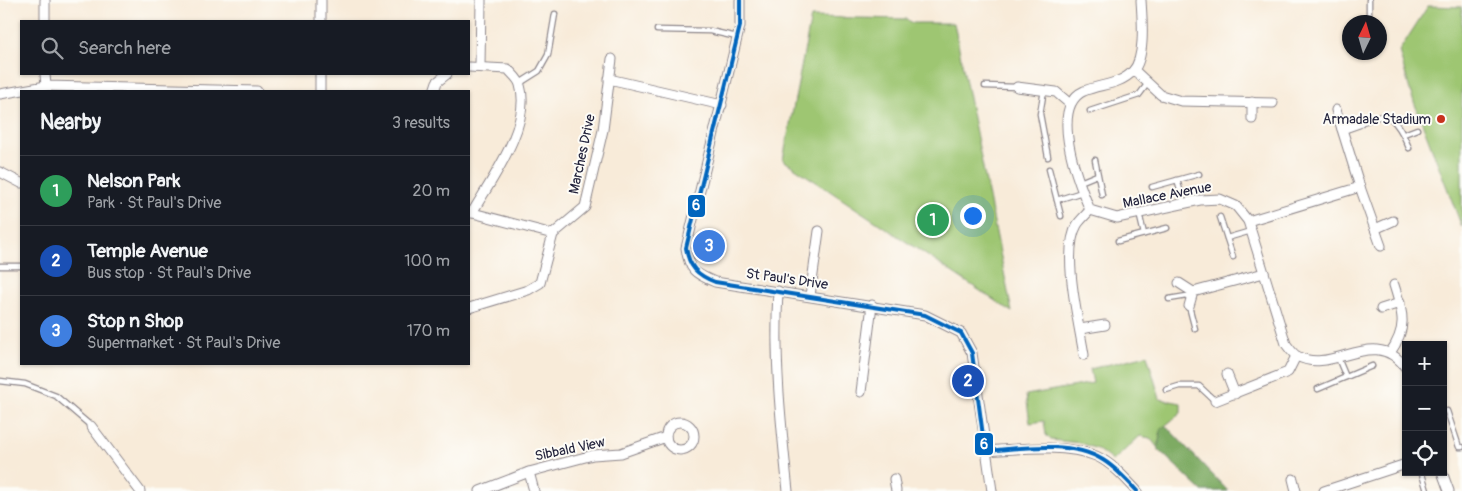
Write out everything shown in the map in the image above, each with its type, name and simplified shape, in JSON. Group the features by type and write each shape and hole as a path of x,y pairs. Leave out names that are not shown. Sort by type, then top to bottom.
{"street":[{"path":"45,0 45,20"},
{"path":"321,20 322,0"},
{"path":"480,66 481,0"},
{"name":"St Paul's Drive","path":"740,0 738,37 689,233 686,248 687,260 697,274 715,282 872,305 925,315 961,333 972,353 992,491"},
{"path":"1084,354 1072,280 1070,247 1077,225 1090,210 1078,182 1066,128 1070,104 1082,91 1118,81 1134,70 1142,44 1141,0"},
{"name":"Marches Drive","path":"553,234 584,207 603,130 612,59"},
{"path":"470,67 480,66 508,70 520,84 522,107 514,138 470,213 553,234 540,283 528,290 470,308"},
{"path":"1134,70 1161,94 1181,100 1273,103"},
{"path":"45,75 46,86"},
{"path":"320,75 320,90"},
{"path":"434,90 437,82 446,75"},
{"path":"609,79 722,105"},
{"path":"23,90 46,86 214,90"},
{"path":"1017,87 1056,92 1070,104"},
{"path":"0,94 20,91"},
{"path":"1252,102 1252,119"},
{"path":"1336,110 1381,246"},
{"path":"1342,129 1359,123"},
{"path":"0,172 20,182"},
{"path":"1248,221 1360,187"},
{"name":"Mallace Avenue","path":"1090,210 1117,218 1184,203 1220,199 1236,206 1248,221 1286,344 1296,356"},
{"path":"1375,229 1393,221"},
{"path":"810,296 819,230"},
{"path":"1193,294 1264,273"},
{"path":"1179,283 1193,294"},
{"path":"1390,353 1400,339 1404,322 1394,285"},
{"path":"778,291 775,336 777,381 788,491"},
{"path":"1189,306 1193,294"},
{"path":"1381,309 1400,303"},
{"path":"861,392 872,305"},
{"path":"1080,328 1105,325"},
{"path":"1215,401 1288,372 1296,356 1319,361 1370,349 1390,353 1402,364"},
{"path":"1227,374 1235,394"},
{"path":"90,426 140,491"},
{"name":"Sibbald View","path":"480,491 529,472 592,455 621,453 666,437"},
{"path":"985,451 1056,447 1096,456 1124,477 1137,491"},
{"path":"1324,491 1347,487 1402,466"},
{"path":"529,472 534,491"},
{"path":"1443,476 1447,490"},
{"path":"894,479 896,491"},
{"path":"1293,479 1296,491"}],"lane":[{"path":"1369,0 1369,15"},
{"path":"520,84 540,71 548,55 555,14"},
{"path":"657,30 710,31 738,37"},
{"path":"1090,111 1139,94 1148,82"},
{"path":"986,86 1017,87"},
{"path":"1044,90 1040,114 1048,158"},
{"path":"1359,123 1385,115 1392,118 1404,134 1409,148"},
{"path":"1404,134 1417,129"},
{"path":"1095,160 1102,195"},
{"path":"1049,169 1061,216"},
{"path":"1152,187 1200,174"},
{"path":"1078,182 1097,175"},
{"path":"1177,180 1184,203"},
{"path":"1057,200 1082,192"},
{"path":"1139,213 1144,234"},
{"path":"1220,217 1233,257"},
{"path":"1118,241 1167,228"},
{"path":"1227,238 1251,231"},
{"path":"0,266 20,266"},
{"path":"1169,299 1193,294"},
{"path":"1189,306 1194,329"},
{"path":"1338,356 1346,378"},
{"path":"1318,389 1372,366"},
{"path":"0,382 25,384 56,396 90,426"},
{"path":"1166,390 1179,386 1199,386 1215,401"},
{"path":"1447,411 1459,447 1462,447"},
{"path":"1423,476 1427,491"}],"green space":[{"name":"Armadale Stadium","path":"1428,6 1462,7 1462,227 1411,94 1399,51"},
{"path":"811,17 907,19 910,23 954,23 1012,312 783,160"},
{"path":"1147,355 1160,399 1181,403 1181,413 1161,429 1158,448 1150,438 1140,436 1113,461 1097,449 1080,443 1051,440 1046,435 1044,421 1030,423 1026,395 1093,383 1090,369"},
{"path":"1166,426 1228,491 1202,491 1158,449 1161,429"}],"transit line":[{"name":"6","path":"740,0 740,26 686,248 689,260 695,269 703,276 715,282 925,315 961,333 972,353 985,451 1030,447 1076,450 1090,454 1108,463 1137,491"}],"place":[{"name":"Armadale Stadium","path":"1441,119"},
{"name":"Nelson Park","path":"933,220"},
{"name":"Stop n Shop","path":"709,246"},
{"name":"Temple Avenue","path":"968,381"}]}
